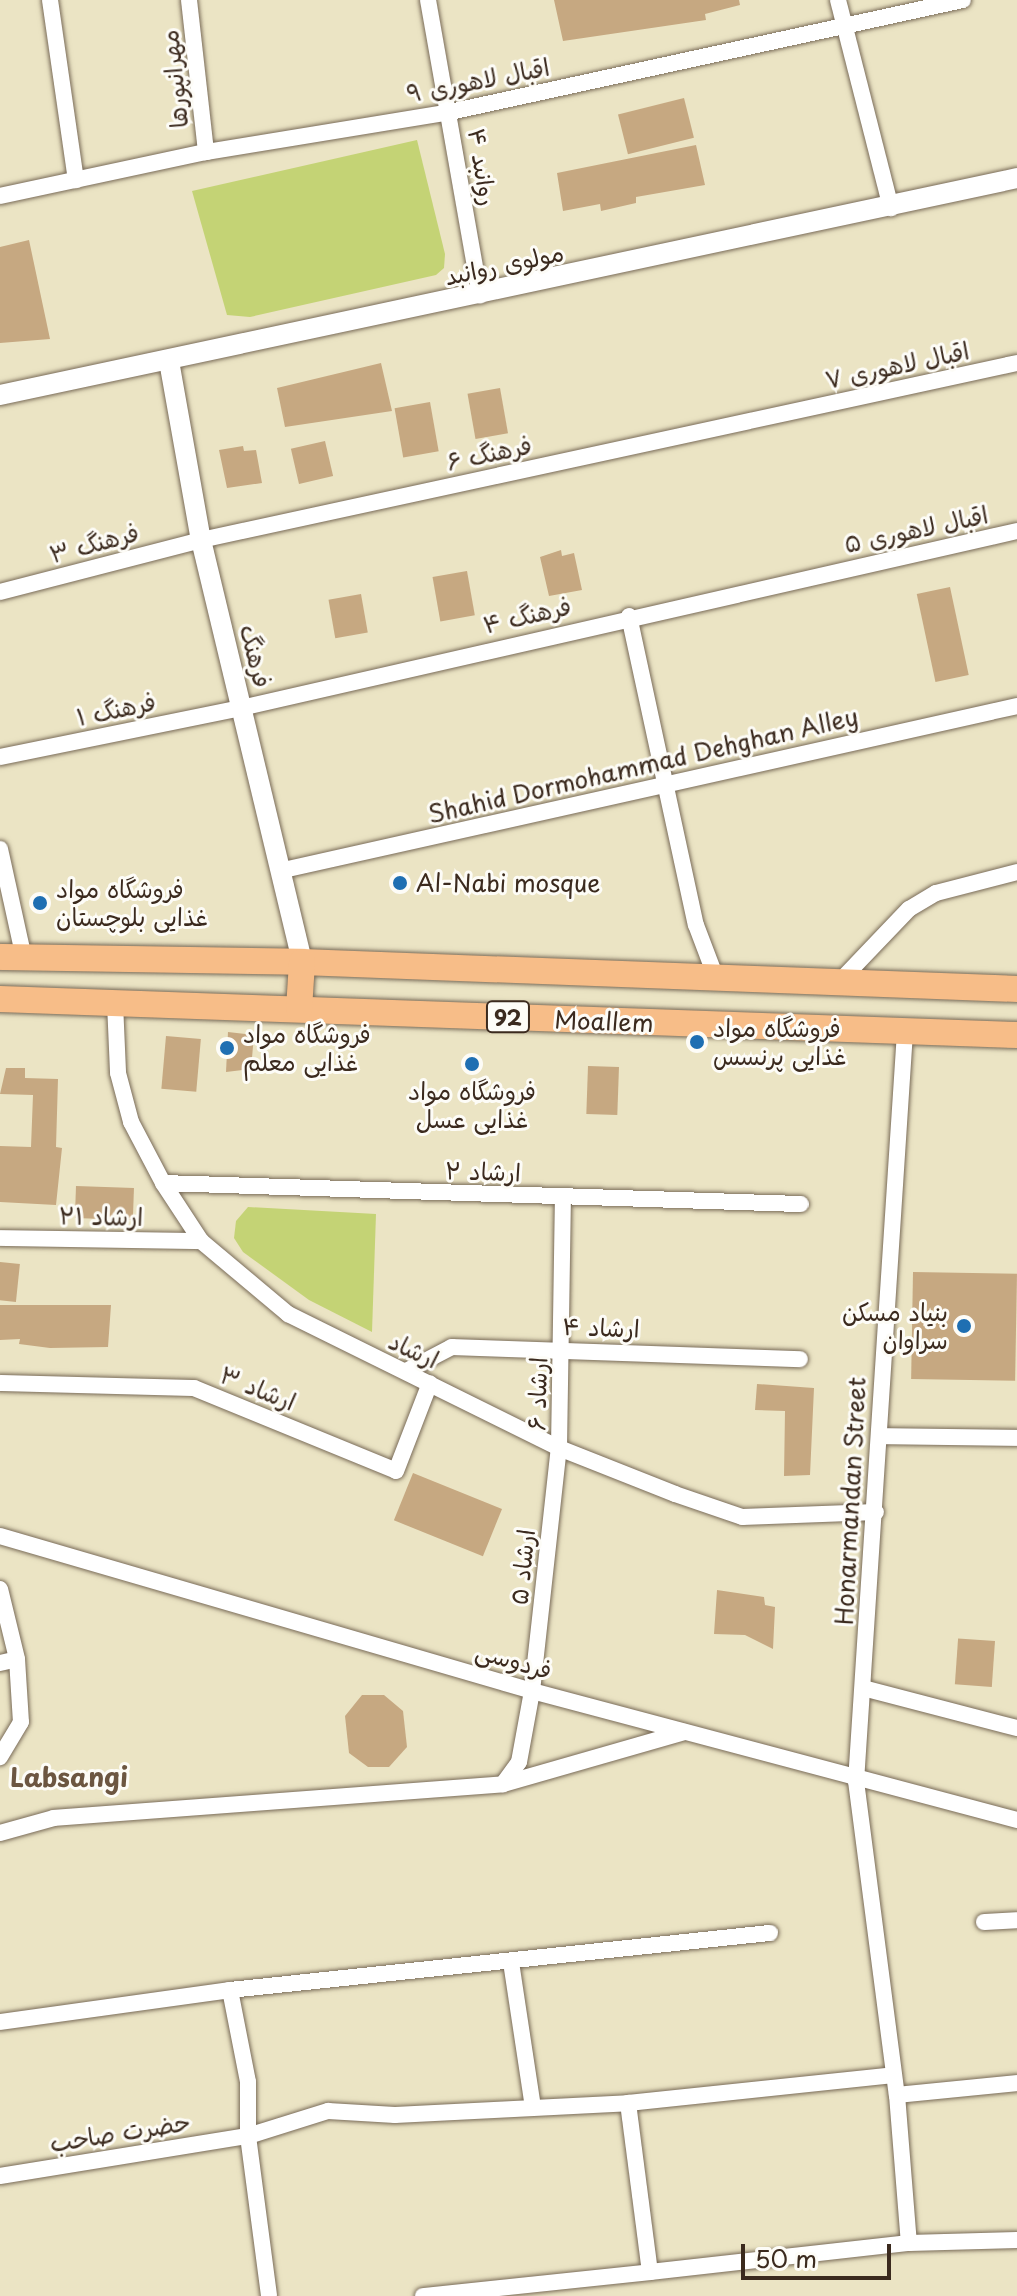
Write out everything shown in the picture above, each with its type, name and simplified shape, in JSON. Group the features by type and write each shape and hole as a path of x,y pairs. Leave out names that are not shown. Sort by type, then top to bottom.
{"main road":[{"name":"Moallem","path":"12,958 302,962 842,979 1017,989"},
{"path":"299,1009 302,962"},
{"name":"Moallem","path":"0,999 1017,1035"}],"street":[{"path":"50,0 76,180"},
{"name":"مهرانپورها","path":"189,0 206,152"},
{"name":"روانبد ۴","path":"428,0 480,295"},
{"path":"838,0 891,208"},
{"name":"اقبال لاهوری ۹","path":"0,196 206,152 450,112 963,0"},
{"name":"مولوی روانبد","path":"0,395 891,208 1017,178"},
{"name":"فرهنگ","path":"169,361 201,540 302,962"},
{"name":"اقبال لاهوری ۷","path":"787,413 1017,363"},
{"name":"فرهنگ ۶","path":"201,540 787,413"},
{"name":"اقبال لاهوری ۵","path":"824,573 1017,531"},
{"name":"فرهنگ ۳","path":"0,592 201,540"},
{"name":"فرهنگ ۴","path":"241,708 824,573"},
{"path":"629,616 696,925 715,975"},
{"name":"Shahid Dormohammad Dehghan Alley","path":"279,871 1017,706"},
{"name":"فرهنگ ۱","path":"0,757 241,708"},
{"path":"0,849 12,958"},
{"path":"842,979 909,909 936,893 1017,872"},
{"name":"ارشاد","path":"115,1003 118,1073 131,1122 163,1183 201,1241 288,1314 559,1448 742,1517 876,1512"},
{"name":"Honarmandan Street","path":"905,1032 856,1781 897,2095 909,2243"},
{"name":"ارشاد ۲","path":"163,1183 801,1204"},
{"name":"ارشاد ۶","path":"559,1448 563,1198"},
{"name":"ارشاد ۲۱","path":"0,1238 201,1241"},
{"name":"ارشاد ۴","path":"406,1371 452,1347 800,1359"},
{"name":"ارشاد ۳","path":"0,1383 194,1388 396,1471 430,1383"},
{"path":"879,1436 1017,1438"},
{"name":"ارشاد ۵","path":"503,1784 519,1762 532,1691 559,1448"},
{"name":"فردوسی","path":"0,1536 532,1691 856,1781 1017,1820"},
{"path":"0,1589 8,1661 21,1722 0,1757"},
{"path":"863,1688 1017,1728"},
{"path":"0,1833 54,1818 503,1784 684,1732"},
{"path":"984,1922 1017,1920"},
{"path":"0,2022 230,1990 770,1933"},
{"path":"511,1962 533,2107"},
{"path":"230,1990 248,2082 248,2136 269,2296"},
{"name":"حضرت صاحب","path":"0,2176 248,2136 328,2111 395,2115 628,2103 894,2075"},
{"path":"897,2095 1017,2083"},
{"path":"628,2103 650,2272"},
{"path":"423,2296 909,2243 1017,2240"}],"green space":[{"path":"417,140 445,254 444,268 436,275 250,317 227,315 192,191"},
{"path":"248,1207 376,1214 372,1332 309,1300 243,1252 234,1238 236,1221"}],"building":[{"path":"554,0 739,0 740,5 705,14 706,20 563,41"},
{"path":"684,98 694,138 628,154 618,114"},
{"path":"696,145 705,185 636,197 636,203 601,211 600,204 563,211 557,173"},
{"path":"29,240 50,339 0,343 0,247"},
{"path":"381,363 392,411 285,427 277,388"},
{"path":"500,388 508,433 475,439 468,394"},
{"path":"430,402 439,451 403,457 395,408"},
{"path":"325,441 333,476 299,484 291,449"},
{"path":"243,446 244,451 256,450 262,483 227,488 219,450"},
{"path":"561,550 562,556 574,553 582,590 549,596 540,557"},
{"path":"467,571 475,615 440,621 433,577"},
{"path":"950,587 969,675 935,682 917,594"},
{"path":"361,594 368,632 335,638 329,600"},
{"path":"228,1032 254,1035 251,1069 226,1072"},
{"path":"166,1036 201,1039 196,1092 161,1089"},
{"path":"588,1066 619,1067 617,1115 586,1114"},
{"path":"6,1068 25,1068 25,1078 58,1079 56,1147 62,1148 56,1205 0,1202 0,1146 31,1147 33,1095 0,1094"},
{"path":"76,1186 134,1188 133,1220 75,1218"},
{"path":"0,1262 20,1264 16,1302 0,1300"},
{"name":"بنیاد مسکن سراوان","path":"913,1272 1017,1274 1015,1381 911,1379"},
{"path":"0,1305 111,1305 108,1347 50,1348 19,1344 20,1339 0,1340"},
{"path":"757,1384 814,1388 810,1475 784,1476 785,1411 755,1410"},
{"path":"413,1473 502,1509 483,1556 394,1520"},
{"path":"717,1590 764,1597 765,1605 775,1607 773,1649 745,1635 714,1634"},
{"path":"958,1638 995,1641 992,1687 955,1684"},
{"path":"362,1695 384,1695 403,1711 407,1747 389,1767 368,1767 349,1753 345,1716"}],"place":[{"name":"Al-Nabi mosque","path":"400,883"},
{"name":"فروشگاه مواد غذایی بلوچستان","path":"40,903"},
{"name":"فروشگاه مواد غذایی پرنسس","path":"697,1042"},
{"name":"فروشگاه مواد غذایی معلم","path":"227,1048"},
{"name":"فروشگاه مواد غذایی عسل","path":"472,1064"},
{"name":"بنیاد مسکن سراوان","path":"964,1326"}],"district":[{"name":"Labsangi","path":"69,1777"}]}
